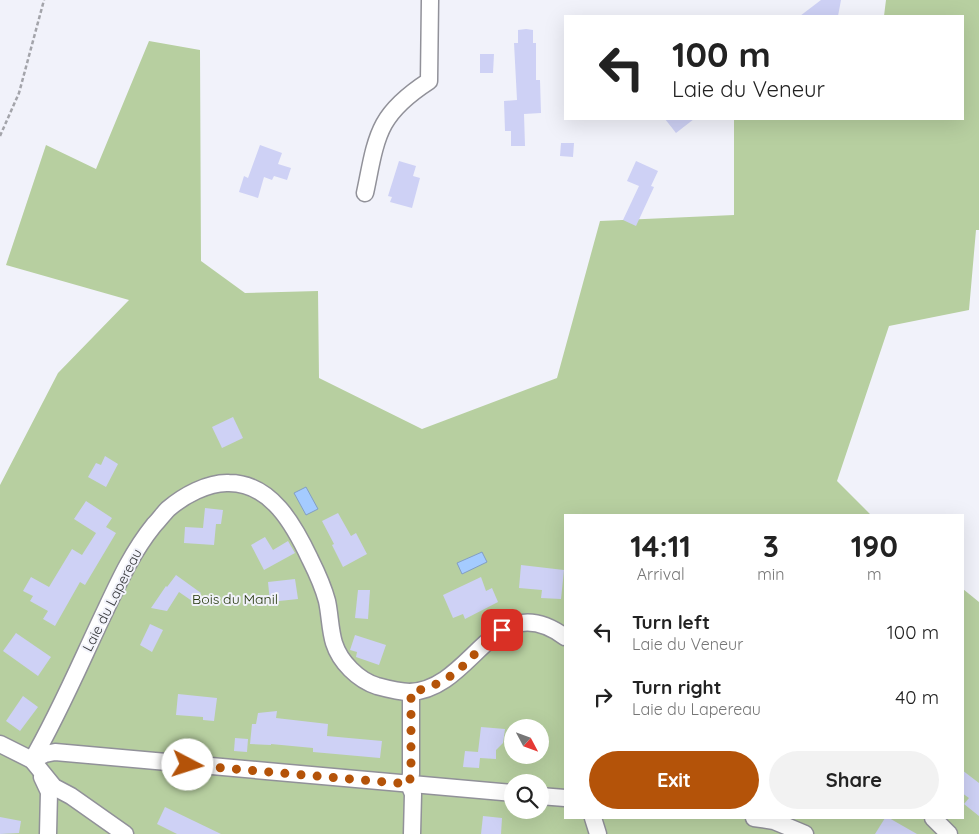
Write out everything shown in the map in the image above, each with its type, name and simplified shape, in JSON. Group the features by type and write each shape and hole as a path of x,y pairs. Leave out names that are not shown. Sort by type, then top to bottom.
{"street":[{"path":"365,193 377,143 384,125 396,107 429,81 430,0"},
{"name":"Laie du Lapereau","path":"32,760 125,568 141,541 167,510 182,498 209,486 227,482 244,484 259,491 273,502 290,521 320,580 327,602 334,643 346,664 356,674 374,685 411,692 434,686 453,674 494,635 514,624 533,622 548,626 564,636"},
{"path":"411,692 411,774 409,784 413,794 412,834"},
{"path":"0,744 32,760 54,787 71,796 125,834"},
{"path":"32,760 55,752 504,793"},
{"path":"32,760 50,792 48,834"},
{"path":"549,797 564,798"},
{"path":"593,819 598,834"},
{"path":"934,819 949,834"},
{"path":"763,822 774,821 805,834"}],"path":[{"path":"0,136 19,93 44,0"}],"green space":[{"name":"Bois du Manil","path":"886,0 979,0 979,230 976,230 969,310 889,326 837,481 870,514 564,514 564,819 964,819 964,590 979,602 979,834 0,834 0,485 58,373 129,300 6,265 46,145 96,169 149,41 200,50 201,261 245,293 318,291 319,378 422,429 557,378 600,221 734,215 734,120 964,120 964,15 884,15"}],"water":[{"path":"306,487 318,509 306,515 294,493"},
{"path":"482,552 487,562 462,574 457,563"}],"building":[{"path":"821,0 841,0 838,15 801,15"},
{"path":"518,30 533,30 533,43 536,43 536,80 540,80 541,113 524,114 525,146 511,146 511,131 505,131 504,101 517,100 514,43 518,43"},
{"path":"480,54 494,54 493,73 480,73"},
{"path":"666,120 693,120 676,133"},
{"path":"561,143 574,143 573,157 560,156"},
{"path":"260,145 282,153 278,164 291,168 287,180 274,176 272,180 264,177 258,198 239,192 244,176 248,178"},
{"path":"399,161 416,166 413,176 420,178 412,208 390,202 392,197 388,196"},
{"path":"636,161 658,171 651,186 654,187 636,226 623,220 639,186 627,181"},
{"path":"233,417 243,438 222,448 212,427"},
{"path":"105,456 118,464 106,487 88,477 96,463 101,465"},
{"path":"86,501 112,518 106,527 116,533 85,585 80,582 55,626 43,619 48,611 30,601 33,596 23,591 31,577 49,587 72,549 82,555 96,533 74,519"},
{"path":"205,508 223,510 221,524 216,524 214,545 184,543 185,527 203,528"},
{"path":"338,513 351,536 356,533 367,554 343,567 322,521"},
{"path":"265,537 273,550 288,541 295,553 264,570 251,545"},
{"path":"521,565 564,570 561,599 541,598 542,590 519,588"},
{"path":"176,575 201,593 195,603 179,592 167,611 151,608 166,586"},
{"path":"481,577 486,591 492,588 498,602 465,619 463,614 453,618 443,595"},
{"path":"295,579 298,599 270,602 268,582"},
{"path":"358,590 370,590 368,619 355,618"},
{"path":"150,624 163,630 152,652 140,645"},
{"path":"16,633 51,657 38,676 3,651"},
{"path":"355,635 386,645 379,665 356,657 357,652 350,650"},
{"path":"178,694 217,698 214,721 203,720 203,717 176,715"},
{"path":"23,696 38,707 20,731 6,721"},
{"path":"277,711 276,718 328,724 327,736 382,741 380,758 313,752 313,748 250,744 252,724 256,724 258,713"},
{"path":"481,727 504,729 503,743 496,750 496,759 480,758 479,768 463,767 465,751 478,752"},
{"path":"235,738 248,739 247,752 234,751"},
{"path":"964,772 979,783 979,816 964,804 969,798 964,794"},
{"path":"165,807 221,834 177,834 157,824"},
{"path":"483,816 502,818 501,834 481,834"},
{"path":"0,817 21,821 19,833 0,834"},
{"path":"884,819 891,819 917,834 875,834"}],"route":[{"path":"188,765 409,784 411,774 411,692 434,686 453,674 494,635 502,630"}]}
